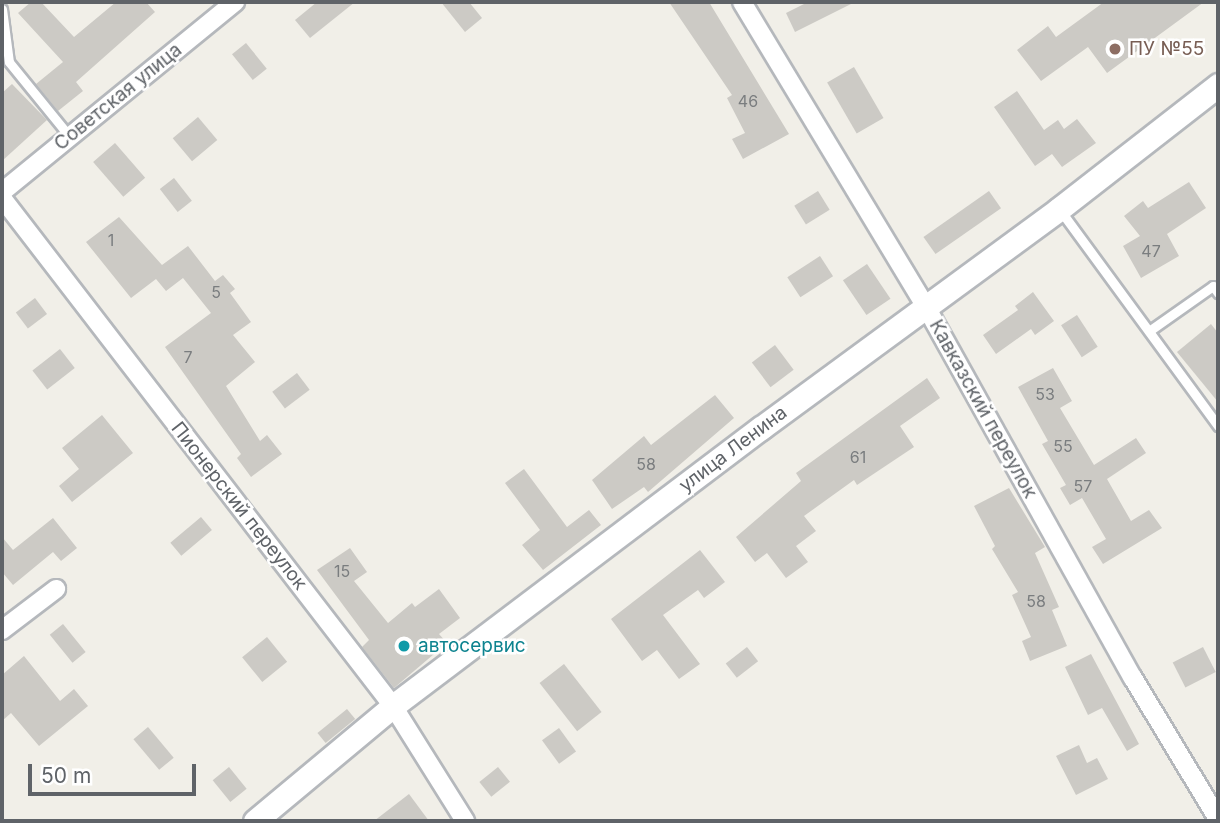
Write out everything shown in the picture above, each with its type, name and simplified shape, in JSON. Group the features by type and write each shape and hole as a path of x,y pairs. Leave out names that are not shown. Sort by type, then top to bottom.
{"street":[{"name":"Советская улица","path":"2,192 235,2"},
{"name":"Кавказский переулок","path":"742,2 925,306 1126,666 1218,819"},
{"name":"улица Ленина","path":"255,821 393,706 925,306 1059,209 1218,85"},
{"name":"Пионерский переулок","path":"2,198 393,706 465,821"},
{"path":"2,630 56,589"}],"lane":[{"path":"2,9 6,65 70,137"},
{"path":"1059,209 1218,426"},
{"path":"1149,331 1213,286 1218,293"}],"building":[{"path":"31,2 41,2 74,37 116,2 146,2 155,12 76,82 83,91 58,111 36,84 63,62 18,13"},
{"path":"317,2 355,2 310,38 295,20"},
{"path":"441,2 469,2 482,18 465,32"},
{"path":"669,2 709,2 789,134 743,159 732,139 745,133 727,98 732,95"},
{"path":"808,2 855,2 795,32 786,13"},
{"name":"ПУ №55","path":"1104,2 1204,2 1107,73 1088,47 1041,81 1017,50 1048,26 1056,37"},
{"path":"246,43 267,69 253,80 232,54"},
{"path":"854,67 884,118 857,134 827,82"},
{"path":"12,84 47,120 2,161 2,93"},
{"path":"1017,91 1044,130 1058,120 1064,129 1077,119 1096,143 1062,167 1052,154 1035,166 994,107"},
{"path":"198,117 217,140 192,161 173,138"},
{"path":"115,143 145,178 123,197 93,162"},
{"path":"174,178 192,201 178,212 160,189"},
{"path":"1189,182 1206,208 1167,234 1179,256 1141,278 1123,246 1140,236 1124,216 1143,201 1148,208"},
{"path":"818,191 830,210 806,224 794,206"},
{"path":"989,191 1001,208 936,254 923,237"},
{"path":"119,217 162,265 188,246 215,281 223,275 235,289 230,293 251,322 233,335 255,362 226,386 260,441 267,435 282,454 251,477 237,458 241,454 165,347 211,313 183,278 166,291 156,279 131,298 86,242"},
{"path":"820,256 833,276 800,297 787,277"},
{"path":"867,264 890,299 866,315 843,280"},
{"path":"1033,292 1054,321 1035,335 1031,329 996,354 983,335 1018,310 1015,306"},
{"path":"35,298 47,314 28,328 16,312"},
{"path":"1077,315 1098,347 1082,357 1061,325"},
{"path":"1211,324 1218,333 1218,402 1177,352"},
{"path":"775,345 794,370 770,387 752,362"},
{"path":"60,349 75,368 47,389 32,371"},
{"path":"1053,368 1072,401 1060,408 1094,465 1136,438 1146,453 1107,479 1131,521 1149,510 1162,528 1103,564 1092,547 1106,539 1082,498 1070,505 1060,488 1066,485 1042,444 1048,441 1018,387"},
{"path":"297,373 310,390 285,408 272,392"},
{"path":"927,378 940,398 900,426 914,447 857,485 854,480 804,516 816,531 796,546 808,562 786,578 767,553 755,562 736,537 801,481 796,473"},
{"path":"715,395 734,418 648,492 644,487 612,509 592,480 644,436 651,445"},
{"path":"102,415 133,453 72,502 59,486 79,469 62,448"},
{"path":"524,469 567,527 589,510 601,525 543,570 522,545 540,530 505,483"},
{"path":"1009,488 1045,547 1035,553 1059,607 1052,610 1067,646 1030,661 1022,641 1031,637 1012,595 1018,592 992,549 995,546 974,506"},
{"path":"201,517 212,530 181,556 170,543"},
{"path":"53,518 77,548 61,561 53,552 13,585 2,572 2,537 13,550"},
{"path":"350,548 367,572 354,581 388,623 412,603 415,607 439,589 460,618 439,634 447,643 394,688 362,647 369,640 317,570"},
{"path":"700,550 725,582 704,598 698,590 663,615 700,664 679,679 657,650 642,661 611,619"},
{"path":"63,624 86,652 72,663 50,635"},
{"path":"267,637 287,662 262,682 242,657"},
{"path":"747,647 758,661 737,678 726,664"},
{"path":"1203,647 1216,672 1185,687 1173,662"},
{"path":"1091,654 1139,744 1127,751 1102,708 1088,715 1065,667"},
{"path":"24,656 60,701 74,689 88,706 39,746 11,713 2,721 2,675"},
{"path":"564,664 602,712 577,731 540,683"},
{"path":"347,709 355,719 326,743 317,733"},
{"path":"148,727 174,758 159,770 133,739"},
{"path":"559,728 576,751 559,764 542,740"},
{"path":"1079,745 1087,763 1097,758 1108,779 1076,795 1056,756"},
{"path":"229,767 247,789 230,802 213,780"},
{"path":"498,767 510,782 491,797 479,782"},
{"path":"409,794 429,821 374,821"}],"place":[{"name":"ПУ №55","path":"1115,49"},
{"name":"автосервис","path":"404,646"}]}
